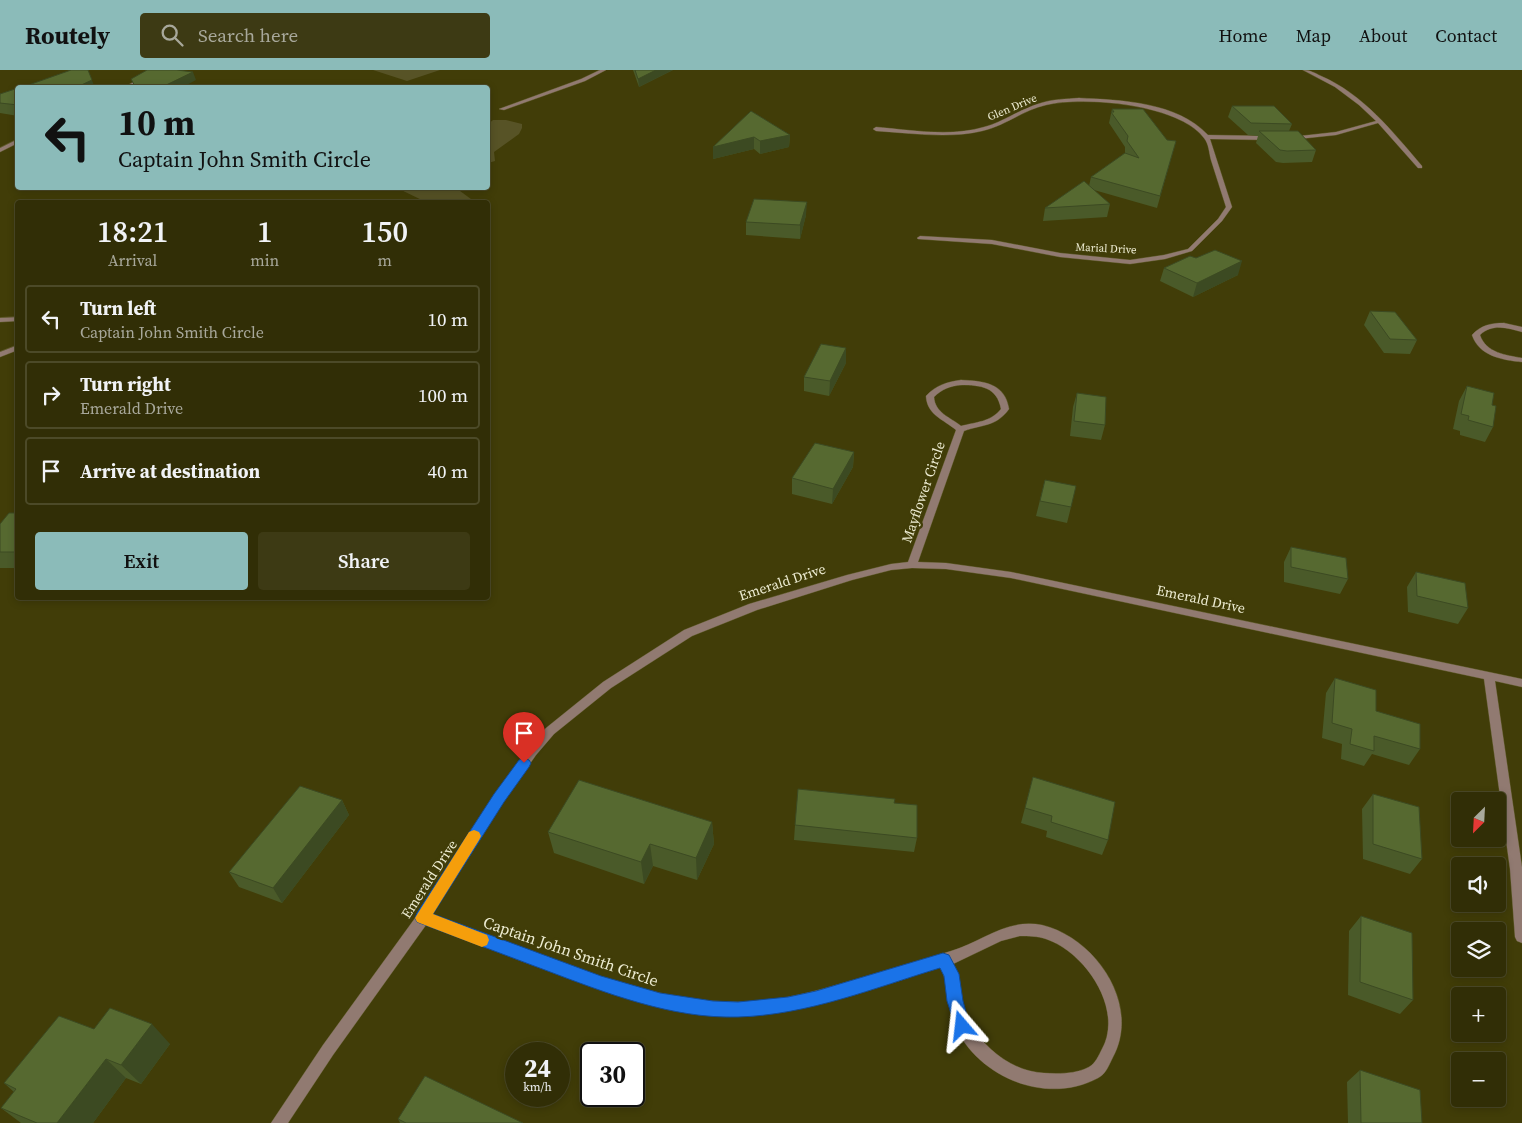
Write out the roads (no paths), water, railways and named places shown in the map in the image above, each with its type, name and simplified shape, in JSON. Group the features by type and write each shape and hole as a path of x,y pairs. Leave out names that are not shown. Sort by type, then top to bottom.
{"street":[{"path":"131,85 159,70"},
{"path":"502,109 604,70"},
{"path":"1305,70 1335,85 1380,121 1420,167"},
{"name":"Glen Drive","path":"876,129 944,132 975,131 995,126 1043,104 1071,100 1100,100 1138,105 1166,113 1197,126 1207,137"},
{"path":"1207,137 1290,139 1331,136 1353,131 1380,121"},
{"name":"Marial Drive","path":"920,238 992,242 1068,256 1130,262 1165,257 1190,250 1220,220 1229,207 1207,137"},
{"path":"0,150 15,142"},
{"path":"1521,318 1519,328 1498,325 1486,327 1478,332 1477,339 1489,351 1522,360"},
{"path":"0,320 15,319"},
{"path":"0,355 15,349"},
{"name":"Mayflower Circle","path":"963,382 982,385 1001,393 1004,398 1005,409 997,418 991,422 960,428 934,412 929,401 933,391 946,383 963,382"},
{"name":"Mayflower Circle","path":"912,565 960,428"},
{"name":"Emerald Drive","path":"279,1123 328,1050 423,918 499,798 532,752 550,731 607,685 661,649 688,633 720,619 829,582 891,567 912,565 946,566 1011,575 1522,683"},
{"path":"1489,676 1516,869 1522,937"},
{"name":"Captain John Smith Circle","path":"423,918 611,987 660,1000 713,1008 738,1009 788,1005 816,998 943,960 956,957 988,939 1018,930 1032,930 1050,934 1067,943 1095,968 1113,1000 1115,1026 1110,1052 1096,1071 1072,1081 1041,1081 1012,1073 993,1061 962,1026 955,1001 951,974 943,960"}]}
